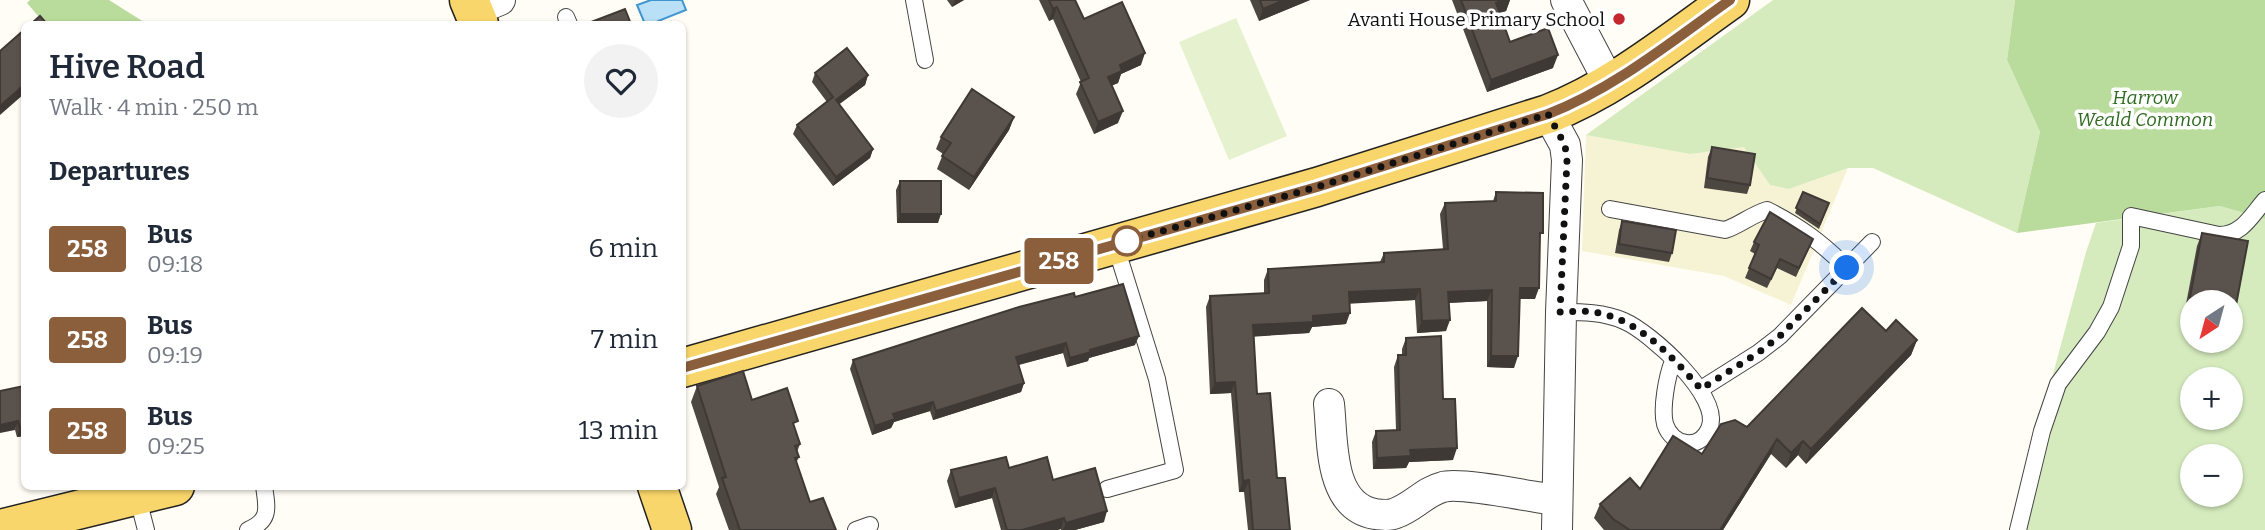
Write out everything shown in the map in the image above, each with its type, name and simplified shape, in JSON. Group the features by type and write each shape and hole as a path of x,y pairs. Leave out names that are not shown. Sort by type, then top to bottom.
{"main road":[{"path":"686,368 1317,187 1548,114 1570,106 1610,84 1730,0"},
{"path":"0,529 141,513 171,490"},
{"path":"658,490 672,530"}],"street":[{"path":"1566,0 1610,84"},
{"path":"1548,114 1565,145 1567,160 1560,312 1556,530"},
{"path":"1329,404 1334,458 1339,479 1346,498 1369,513 1396,513 1444,486 1555,500"}],"lane":[{"path":"914,0 925,61"},
{"path":"2018,530 2042,431 2058,384 2111,307 2131,246 2132,216 2231,235 2240,229 2265,200"},
{"path":"1610,209 1725,230 1767,210 1824,244 1847,268"},
{"path":"1701,389 1780,336 1872,242"},
{"path":"1107,489 1175,470 1157,379 1115,244"},
{"path":"1560,312 1594,312 1625,321 1648,336 1673,361 1701,389 1709,404 1712,418 1710,428 1695,444 1686,444 1669,433 1664,422 1667,376 1673,361"},
{"path":"248,530 261,524 264,517 267,509 265,490"}],"shaded area":[{"path":"1586,135 1690,154 1744,146 1770,185 1789,189 1848,168 1791,305 1724,276 1582,251"}],"green space":[{"path":"30,0 109,0 142,21 42,21 27,3"},
{"path":"1773,0 2015,0 2007,60 2040,132 2017,233 1873,168 1848,168 1789,189 1770,185 1744,147 1690,154 1586,135"},
{"name":"Harrow Weald Common","path":"2015,0 2265,0 2265,219 2220,206 2017,233 2040,132 2007,60"},
{"path":"1236,18 1287,136 1229,160 1179,42"},
{"path":"2220,206 2265,219 2265,530 2015,530 2023,485 2096,223"}],"water":[{"path":"651,0 682,0 686,10 658,21 644,21 637,5"}],"building":[{"path":"1049,0 1075,0 1084,19 1122,2 1145,53 1120,65 1122,71 1108,77 1123,111 1098,122 1080,82 1089,78 1057,7 1053,9"},
{"path":"1260,0 1284,0 1263,9"},
{"path":"1461,0 1505,0 1496,3 1510,42 1548,28 1558,55 1491,80"},
{"path":"625,9 630,21 594,21"},
{"path":"21,33 21,88 0,106 0,51"},
{"path":"847,48 868,75 836,100 873,149 836,177 797,125 833,97 815,73"},
{"path":"972,89 1014,117 974,177 942,156 951,143 941,137"},
{"path":"1712,147 1755,154 1750,185 1707,178"},
{"path":"900,181 941,181 941,214 900,214"},
{"path":"1496,192 1543,193 1539,288 1520,288 1518,356 1491,356 1492,290 1448,292 1450,320 1422,321 1420,289 1349,292 1350,313 1313,316 1313,322 1253,325 1257,394 1270,393 1277,478 1285,478 1290,530 1253,530 1249,480 1243,481 1235,382 1215,383 1210,296 1269,293 1268,269 1384,262 1384,253 1448,249 1445,203 1496,201"},
{"path":"1803,192 1829,203 1820,224 1796,208"},
{"path":"1770,212 1813,239 1799,268 1780,259 1771,279 1749,268 1759,245 1754,242"},
{"path":"1622,221 1676,230 1672,253 1619,244"},
{"path":"2202,233 2248,241 2239,290 2191,290"},
{"path":"1123,284 1139,336 1070,358 1066,343 1016,357 1024,383 936,411 933,402 893,414 895,419 875,426 853,360 1019,307 1074,293 1075,297"},
{"path":"1862,308 1886,331 1896,320 1917,340 1811,449 1803,441 1791,453 1777,439 1720,530 1630,530 1613,519 1600,504 1630,478 1640,489 1673,436 1702,454 1721,424 1735,420 1747,427"},
{"path":"1441,336 1443,399 1455,399 1457,448 1410,450 1411,456 1377,458 1376,431 1400,430 1398,355 1406,355 1406,338"},
{"path":"743,371 752,400 787,388 798,421 793,423 800,444 795,446 799,457 795,458 810,502 823,498 836,530 740,530 722,478 726,477 697,386"},
{"path":"21,387 21,428 18,421 0,425 0,391"},
{"path":"1006,457 1009,468 1047,457 1053,480 1095,468 1107,511 1066,523 1064,518 1022,530 1007,530 995,488 959,498 951,470"}],"bus line":[{"name":"258","path":"686,367 1317,187 1548,114 1570,106 1610,84 1730,0"}],"place":[{"name":"Avanti House Primary School","path":"1619,19"}],"route":[{"path":"1127,241 1317,187 1548,114 1561,135 1567,160 1560,312 1594,312 1625,321 1648,336 1701,389 1780,336 1847,268"}]}
